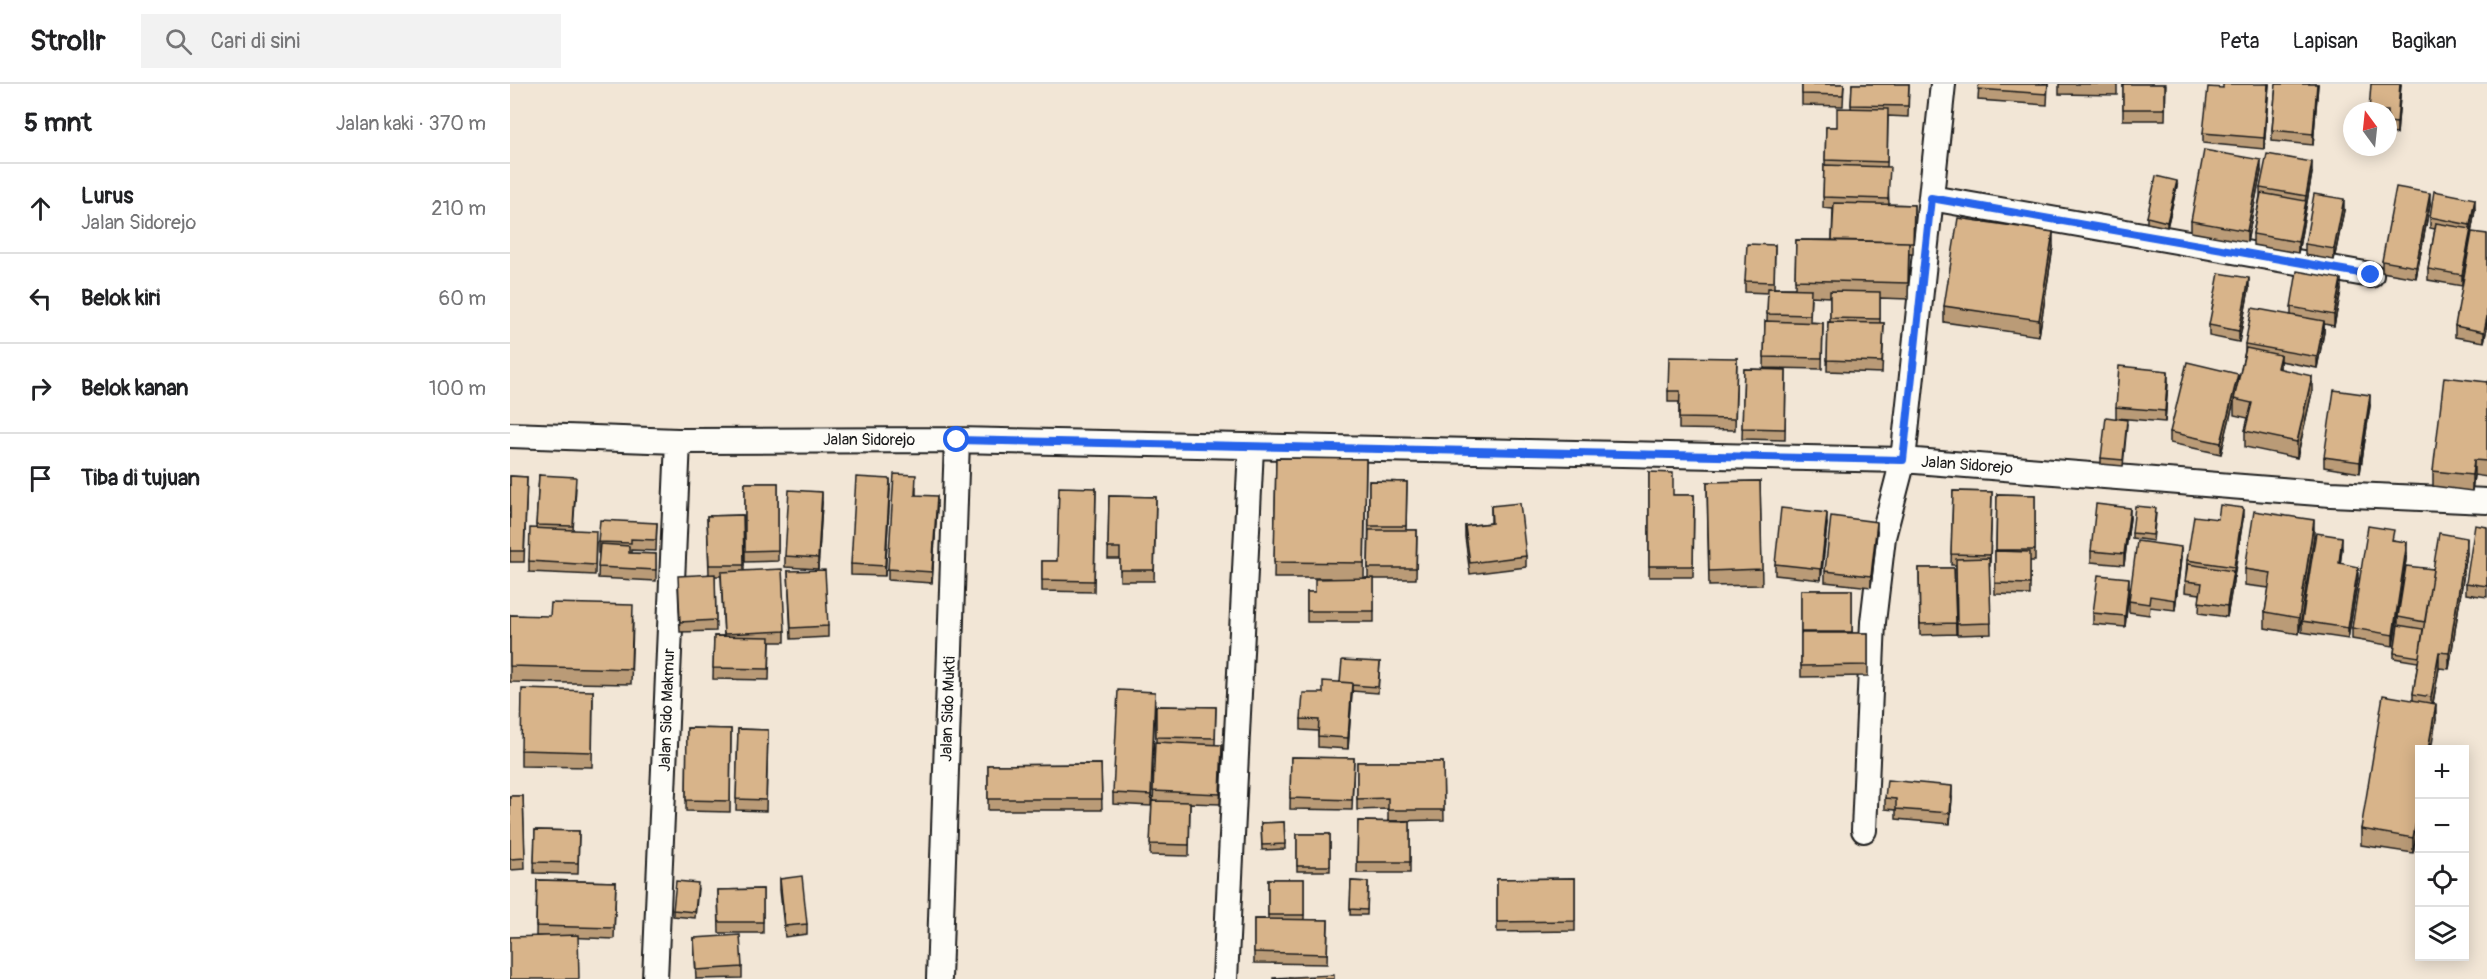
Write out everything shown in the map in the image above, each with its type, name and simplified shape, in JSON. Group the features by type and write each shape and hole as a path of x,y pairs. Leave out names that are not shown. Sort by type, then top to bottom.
{"street":[{"path":"1864,830 1873,622 1883,537 1903,460 1943,84"},
{"path":"1931,198 2371,275"},
{"name":"Jalan Sidorejo","path":"510,435 678,441 957,440 1903,460 2331,494 2487,501"},
{"name":"Jalan Sido Mukti","path":"939,979 957,440"},
{"name":"Jalan Sido Makmur","path":"655,979 678,441"},
{"path":"1225,979 1251,448"}],"building":[{"path":"1802,84 1844,84 1843,95 1802,94"},
{"path":"1852,84 1909,84 1908,106 1851,105"},
{"path":"1979,84 2048,84 2047,94 1978,89"},
{"path":"2123,84 2165,84 2165,109 2123,109"},
{"path":"2223,84 2268,84 2264,138 2203,133 2208,87 2223,88"},
{"path":"2276,84 2317,84 2313,134 2272,130"},
{"path":"2371,84 2400,84 2397,123 2397,102 2370,102"},
{"path":"1837,108 1888,109 1887,162 1825,160 1826,127 1837,127"},
{"path":"2204,150 2261,160 2247,231 2191,221"},
{"path":"2267,154 2312,162 2306,196 2260,188"},
{"path":"1824,165 1890,167 1888,199 1823,197"},
{"path":"2156,176 2177,181 2167,222 2147,217"},
{"path":"2396,187 2430,193 2416,267 2382,261"},
{"path":"2434,191 2475,199 2470,225 2430,217"},
{"path":"2261,193 2306,201 2298,242 2253,234"},
{"path":"2314,194 2344,199 2334,249 2305,244"},
{"path":"1834,203 1914,205 1913,243 1832,240"},
{"path":"1958,218 2053,232 2039,320 1944,306"},
{"path":"2436,223 2471,229 2462,275 2428,269"},
{"path":"2472,232 2487,234 2487,317 2484,332 2455,326"},
{"path":"1796,240 1909,242 1908,283 1795,280"},
{"path":"1747,244 1775,245 1774,282 1745,281"},
{"path":"2297,271 2341,279 2334,315 2291,307"},
{"path":"2219,273 2249,278 2239,331 2209,325"},
{"path":"1768,288 1811,289 1810,315 1767,314"},
{"path":"1830,291 1880,292 1880,319 1830,318"},
{"path":"2252,308 2324,321 2317,357 2245,344"},
{"path":"1765,321 1823,323 1822,358 1764,357"},
{"path":"1828,322 1884,323 1882,362 1827,360"},
{"path":"2246,348 2280,355 2277,368 2312,376 2297,442 2245,431 2252,403 2234,399"},
{"path":"1669,357 1737,358 1735,419 1679,418 1680,391 1668,391"},
{"path":"2187,362 2238,374 2221,443 2170,432"},
{"path":"2119,366 2168,371 2165,411 2116,407"},
{"path":"1744,369 1786,370 1785,429 1742,428"},
{"path":"2444,377 2487,382 2487,461 2474,460 2472,475 2433,471"},
{"path":"2334,390 2370,395 2360,462 2324,457"},
{"path":"2106,417 2127,420 2123,460 2101,458"},
{"path":"1276,458 1366,459 1364,563 1274,562"},
{"path":"1649,472 1673,473 1673,495 1694,495 1693,566 1649,566"},
{"path":"894,474 916,475 915,495 937,496 932,572 888,569"},
{"path":"539,475 576,477 573,526 536,525"},
{"path":"510,476 527,477 524,551 510,551"},
{"path":"856,477 890,479 885,566 851,564"},
{"path":"1369,481 1407,482 1406,526 1369,526"},
{"path":"1760,481 1762,569 1709,571 1707,482"},
{"path":"745,483 778,483 778,550 745,551"},
{"path":"1059,487 1096,488 1094,581 1042,580 1042,561 1057,561"},
{"path":"789,490 822,492 818,558 785,556"},
{"path":"1953,491 1992,492 1990,555 1951,554"},
{"path":"1997,494 2035,495 2035,550 1996,550"},
{"path":"1109,496 1156,497 1154,570 1120,570 1120,548 1108,548"},
{"path":"1520,503 1526,556 1470,563 1465,526 1492,523 1491,506"},
{"path":"2096,504 2130,508 2124,554 2091,551"},
{"path":"2220,505 2243,508 2234,567 2187,560 2194,516 2218,519"},
{"path":"2135,506 2156,508 2153,535 2132,533"},
{"path":"1781,508 1827,513 1821,569 1775,564"},
{"path":"2254,511 2314,520 2299,618 2265,612 2271,573 2245,569"},
{"path":"743,515 744,565 709,565 707,516"},
{"path":"1831,516 1877,522 1871,576 1825,571"},
{"path":"600,520 657,523 656,540 631,539 631,543 598,542"},
{"path":"2475,525 2487,527 2487,586 2466,583"},
{"path":"2368,526 2394,530 2392,540 2407,542 2393,635 2352,628"},
{"path":"530,528 596,531 595,565 529,561"},
{"path":"1369,530 1417,530 1416,568 1368,568"},
{"path":"2316,533 2342,537 2339,563 2358,567 2348,628 2302,621"},
{"path":"2439,533 2467,538 2449,653 2439,652 2431,697 2413,694"},
{"path":"2137,541 2181,547 2175,600 2150,596 2149,604 2129,601"},
{"path":"600,544 629,546 629,553 656,554 656,570 598,567"},
{"path":"1995,551 2030,552 2030,584 1995,583"},
{"path":"1989,558 1991,623 1957,624 1956,559"},
{"path":"2188,564 2233,571 2227,606 2199,602 2202,583 2185,581"},
{"path":"2406,566 2433,569 2425,622 2398,617"},
{"path":"1919,568 1954,568 1956,623 1920,624"},
{"path":"782,569 785,631 724,634 721,572"},
{"path":"825,570 828,626 791,628 788,571"},
{"path":"715,574 716,620 680,622 678,576"},
{"path":"2098,575 2129,578 2125,616 2093,613"},
{"path":"1374,578 1374,611 1307,611 1307,592 1315,592 1315,579"},
{"path":"1801,590 1852,590 1852,632 1801,632"},
{"path":"551,603 633,605 631,669 510,666 510,615 550,616"},
{"path":"2398,625 2423,629 2419,657 2394,653"},
{"path":"1801,633 1868,633 1868,665 1801,666"},
{"path":"714,636 770,637 769,669 713,668"},
{"path":"1342,660 1380,662 1378,687 1340,682"},
{"path":"1323,681 1352,683 1348,738 1318,736 1319,720 1301,719 1303,693 1323,693"},
{"path":"522,689 593,691 592,752 521,750"},
{"path":"1118,690 1155,692 1151,795 1113,793"},
{"path":"2383,695 2436,704 2429,745 2415,745 2413,838 2361,829"},
{"path":"1156,706 1216,707 1215,738 1156,737"},
{"path":"687,728 731,729 730,801 686,800"},
{"path":"738,729 768,730 766,800 736,799"},
{"path":"1155,742 1222,745 1220,794 1153,791"},
{"path":"1291,757 1354,758 1352,800 1290,798"},
{"path":"1357,762 1443,762 1444,810 1388,810 1388,798 1357,799"},
{"path":"1101,764 1102,799 988,799 988,765"},
{"path":"1887,780 1952,786 1950,813 1896,809 1896,799 1885,798"},
{"path":"510,796 523,796 525,858 510,859"},
{"path":"1152,801 1190,802 1189,845 1150,844"},
{"path":"1358,821 1410,822 1410,862 1357,862"},
{"path":"1284,822 1285,844 1262,845 1261,823"},
{"path":"535,830 579,831 578,863 534,862"},
{"path":"1297,834 1330,834 1330,866 1297,866"},
{"path":"802,876 807,924 785,926 780,879"},
{"path":"1575,878 1575,921 1497,922 1497,879"},
{"path":"1268,879 1304,879 1304,915 1268,915"},
{"path":"537,880 616,882 614,928 536,926"},
{"path":"676,881 698,883 695,912 673,910"},
{"path":"1351,881 1368,882 1367,910 1350,909"},
{"path":"763,889 763,922 719,922 718,890"},
{"path":"1254,919 1328,920 1327,954 1254,952"},
{"path":"578,935 579,979 510,979 510,937"},
{"path":"740,935 742,967 696,970 694,938"},
{"path":"1334,975 1334,979 1273,979 1273,978"}],"route":[{"path":"957,440 1903,460 1931,198 2371,275"}]}
